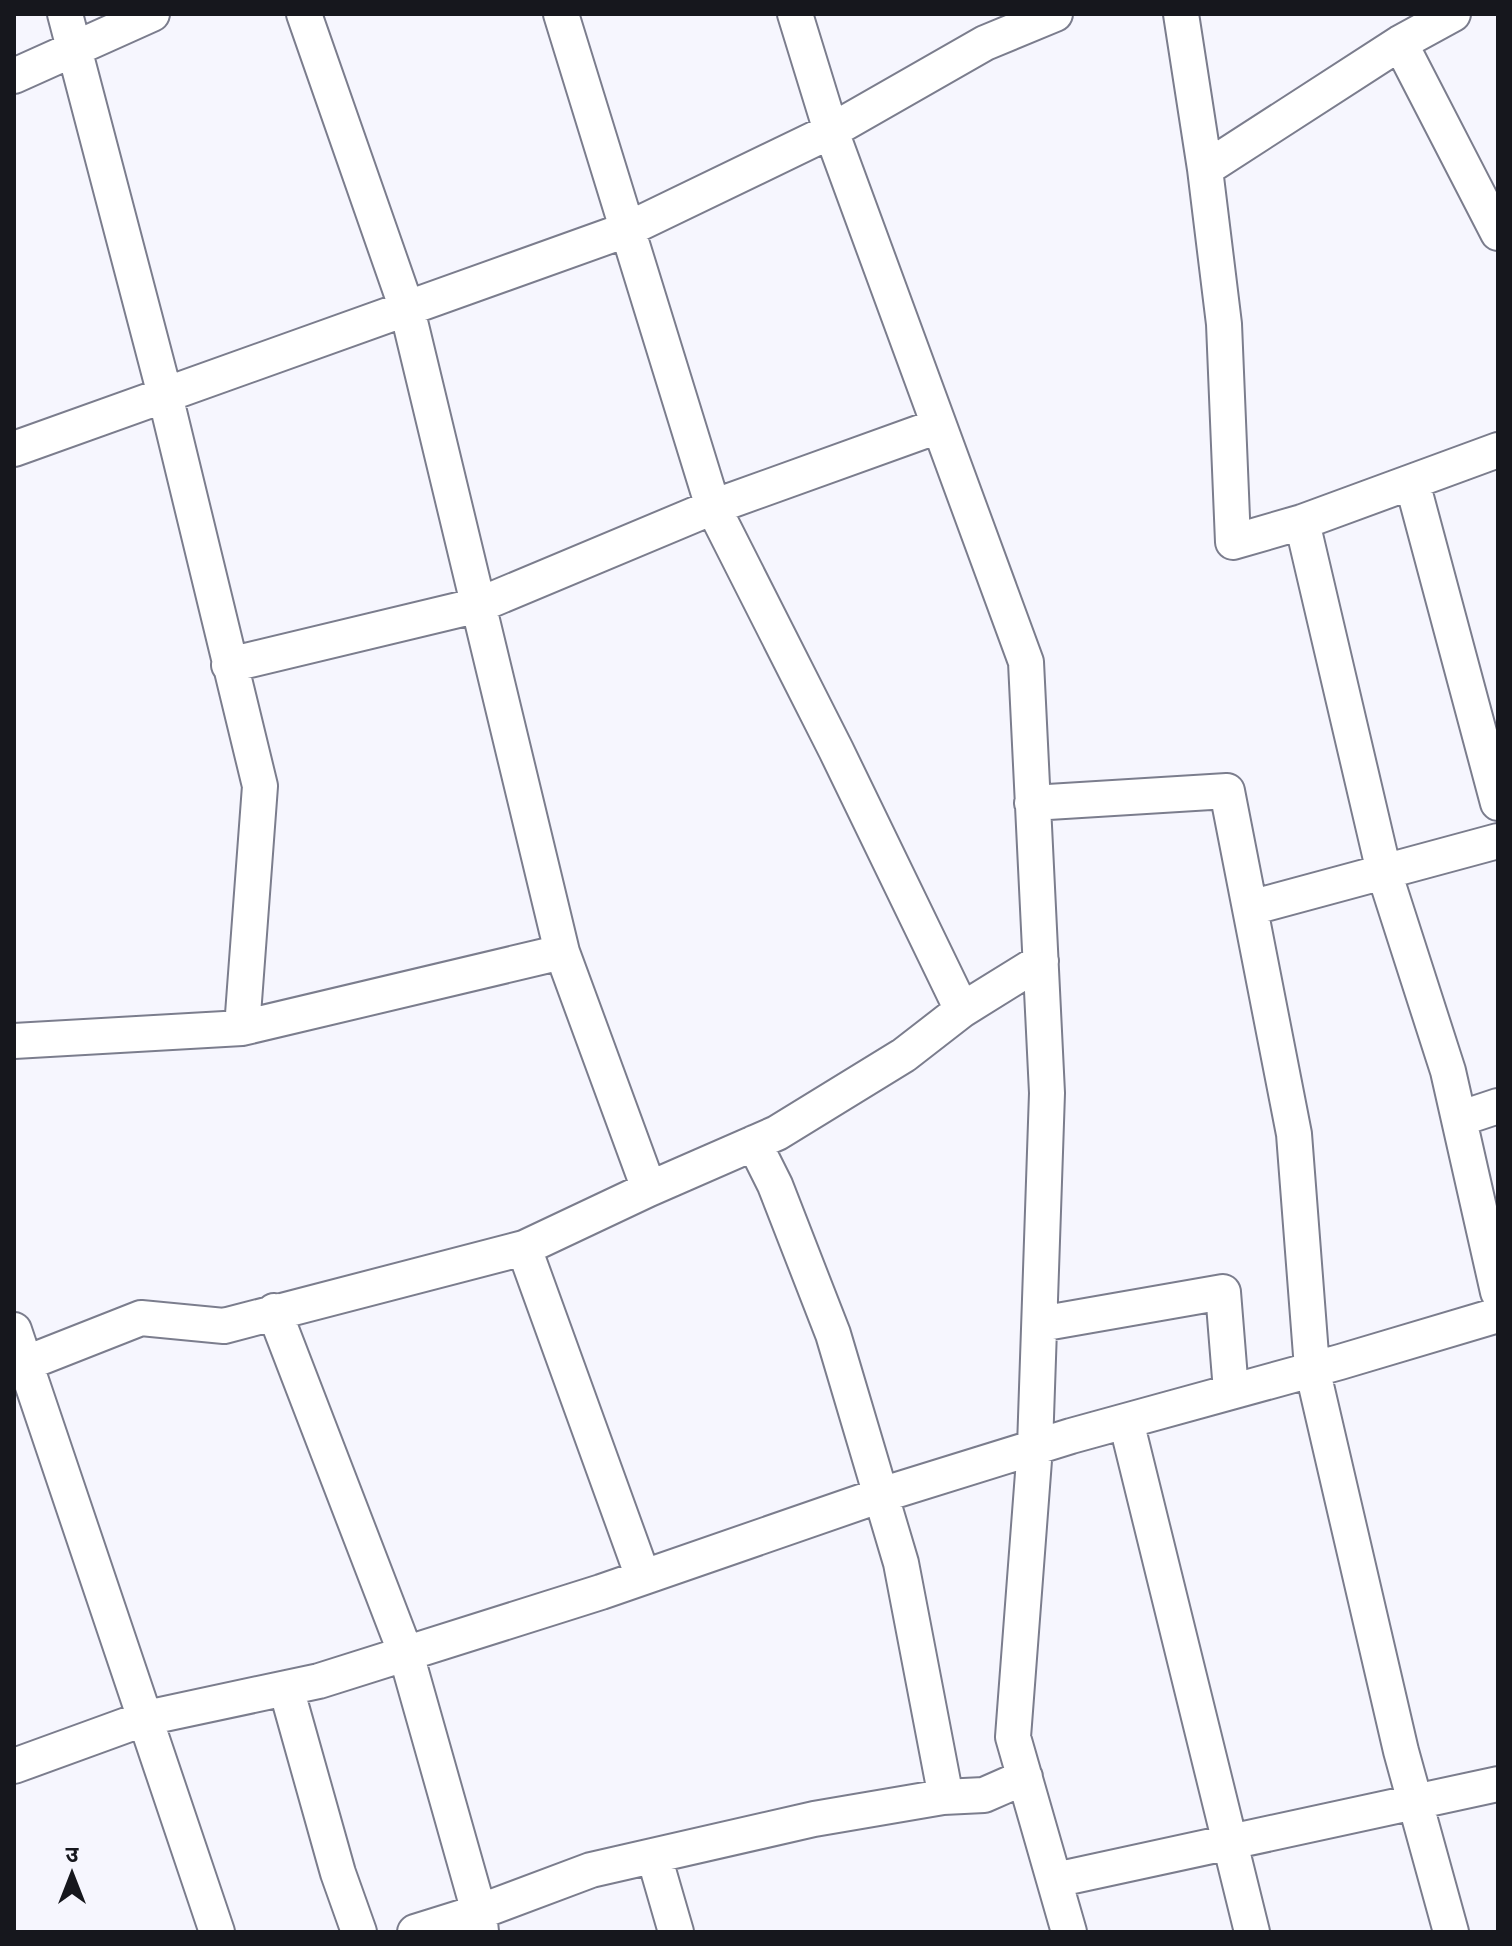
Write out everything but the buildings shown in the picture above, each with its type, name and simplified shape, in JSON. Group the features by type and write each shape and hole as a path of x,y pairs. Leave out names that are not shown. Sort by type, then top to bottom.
{"street":[{"path":"65,14 165,395 260,786 242,1028"},
{"path":"14,76 152,14"},
{"path":"304,14 407,309 562,952 649,1189"},
{"path":"561,14 713,507 836,750 962,1010"},
{"path":"795,14 831,131 1026,662 1047,1093 1035,1447 1013,1737 1069,1932"},
{"path":"1181,14 1205,169 1224,324 1233,542 1302,522 1498,450"},
{"path":"1205,169 1400,43 1453,14"},
{"path":"14,449 626,230 831,131 985,43 1045,16"},
{"path":"1400,43 1498,233"},
{"path":"229,665 479,605 713,507 938,426"},
{"path":"1412,482 1498,803"},
{"path":"1302,522 1384,872 1448,1071 1498,1292"},
{"path":"1032,803 1227,791 1294,1134 1312,1368 1416,1802 1451,1932"},
{"path":"1250,908 1498,841"},
{"path":"14,1041 242,1028 562,952"},
{"path":"20,1366 141,1318 224,1326 524,1248 777,1133 904,1055 962,1010 1041,961"},
{"path":"1459,1119 1498,1106"},
{"path":"754,1143 775,1185 833,1334 901,1563 943,1782 943,1797"},
{"path":"524,1248 643,1577"},
{"path":"1040,1324 1223,1292 1231,1391"},
{"path":"274,1311 406,1654 480,1922"},
{"path":"14,1766 146,1718 319,1681 406,1654 881,1495 1035,1447 1498,1315"},
{"path":"14,1330 20,1366 146,1718 217,1932"},
{"path":"1126,1421 1252,1932"},
{"path":"286,1688 338,1873 359,1932"},
{"path":"415,1932 480,1922 591,1870 814,1819 943,1797 984,1795 1025,1777"},
{"path":"1055,1880 1498,1784"},
{"path":"654,1856 676,1932"}]}
